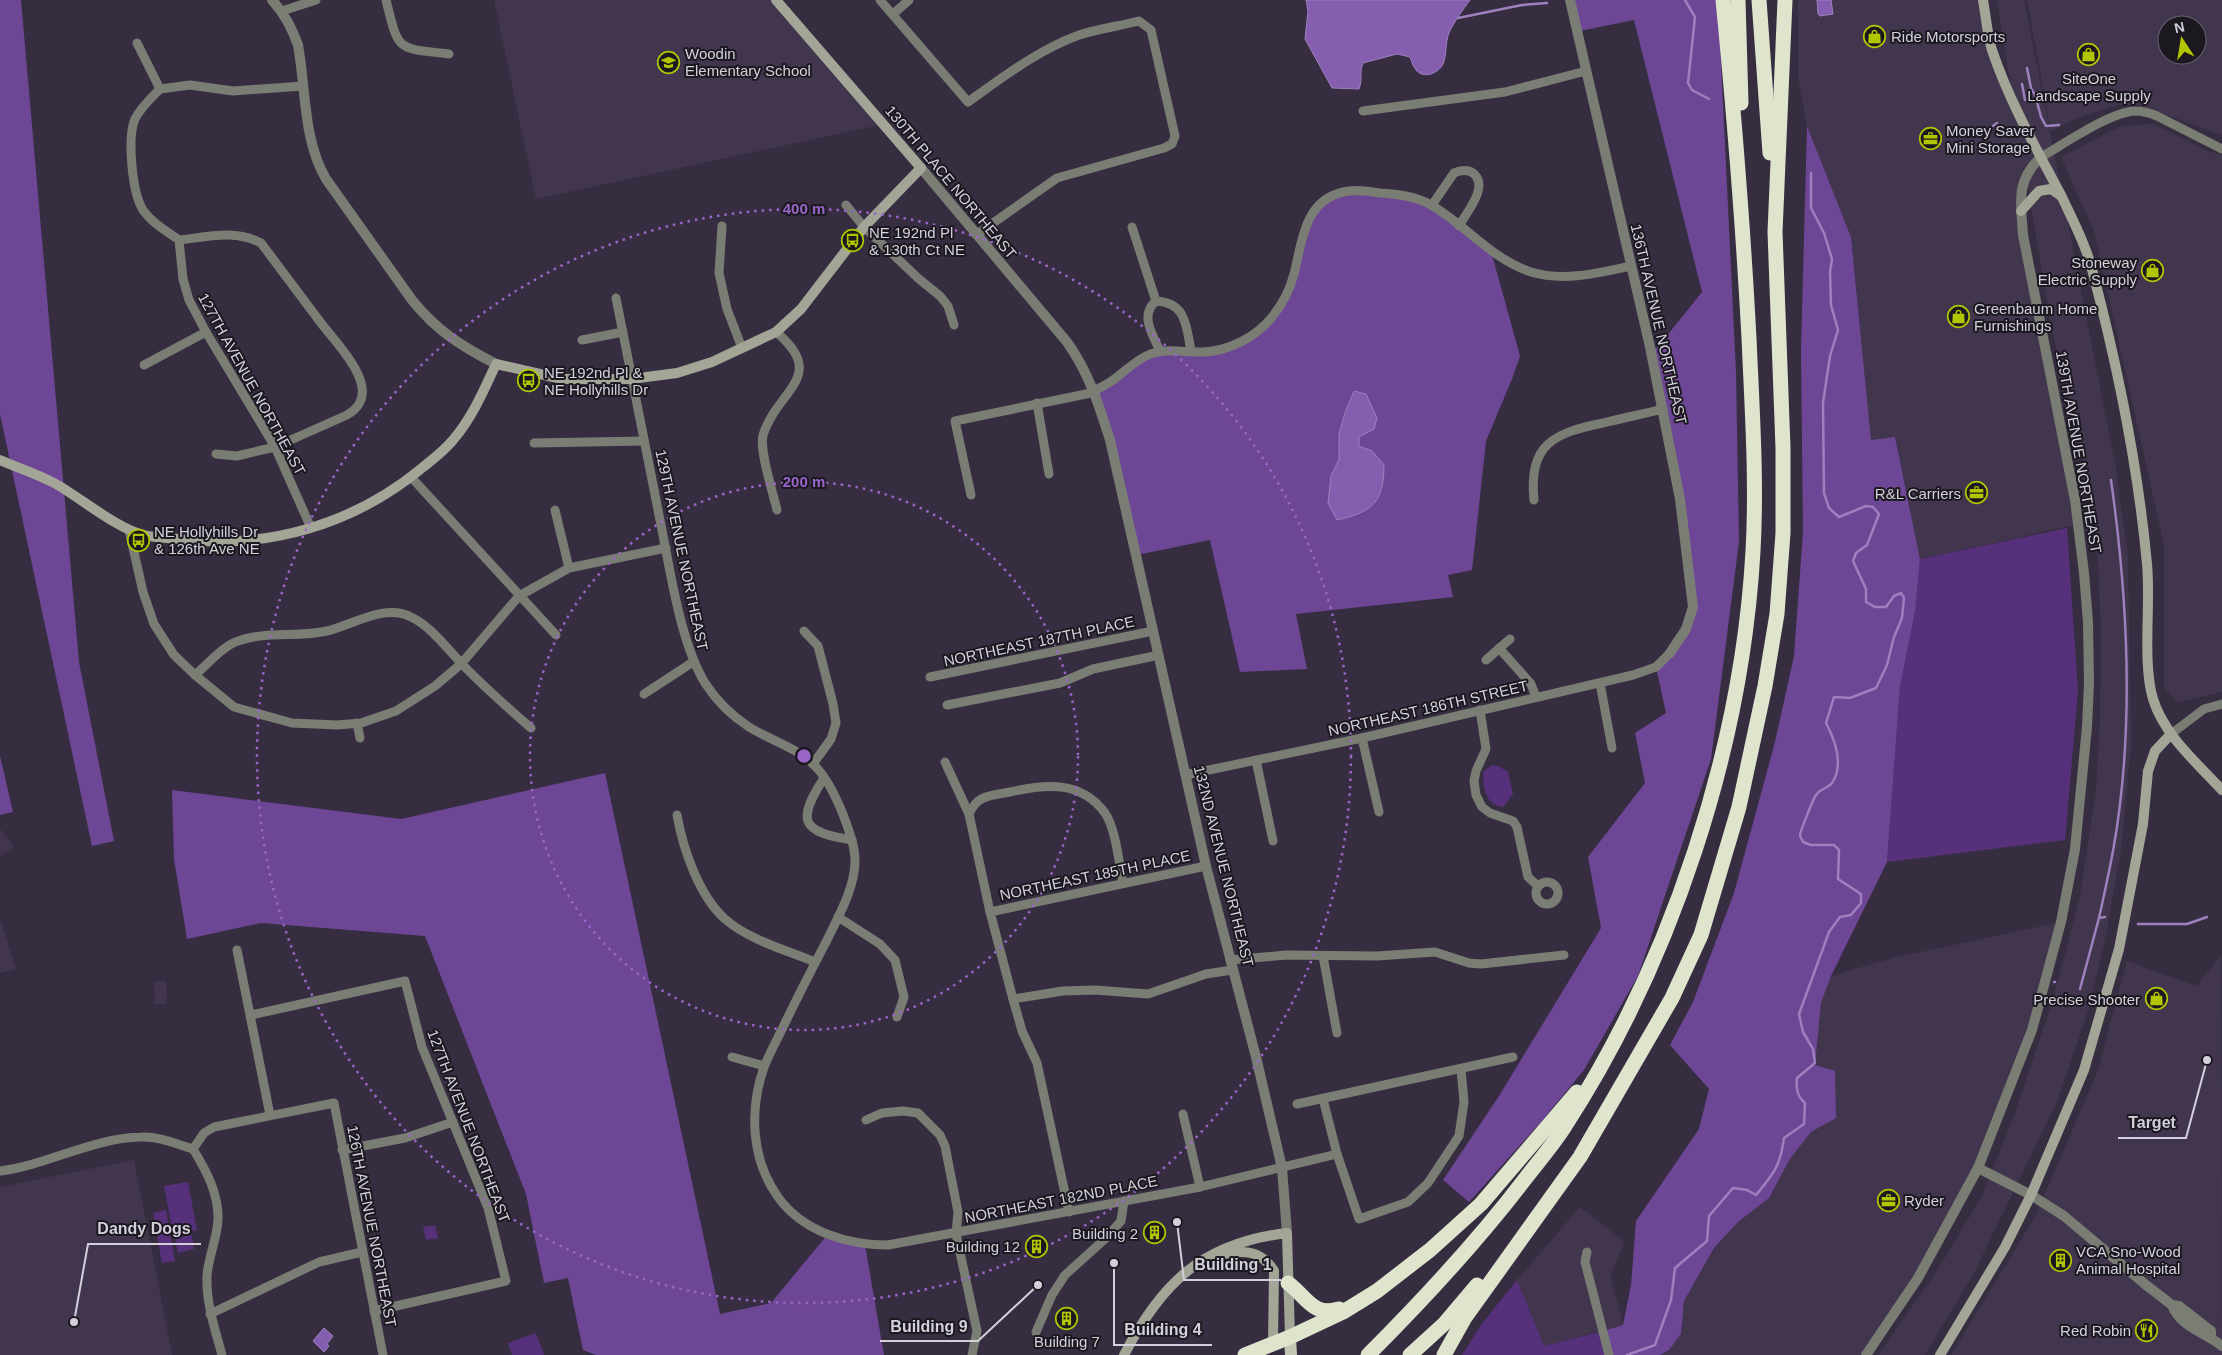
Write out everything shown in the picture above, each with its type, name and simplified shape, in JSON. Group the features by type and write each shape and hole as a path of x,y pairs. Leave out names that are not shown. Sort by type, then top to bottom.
{"highway":[{"path":"1723,0 1742,202"},
{"path":"1368,1355 1424,1300 1496,1217 1564,1128 1605,1059 1645,980 1698,845 1718,768 1740,668 1753,552 1754,450 1742,202 1741,62 1738,0"},
{"path":"1444,1355 1464,1319 1580,1156 1672,998 1701,935 1739,807 1763,695 1777,614 1783,533 1783,448 1775,232 1759,0"},
{"path":"1775,232 1785,0"},
{"path":"1245,1355 1290,1338 1355,1304 1377,1291 1430,1250 1481,1204 1605,1059"},
{"path":"1410,1355 1444,1324 1530,1224"},
{"path":"1288,1283 1321,1311 1329,1312 1355,1304"}],"main road":[{"name":"130TH PLACE NORTHEAST","path":"776,0 920,168"},
{"path":"1983,0 1991,47 2026,129 2077,226 2093,272 2128,428 2147,567 2150,681 2153,700 2171,734 2222,790"},
{"path":"0,460 54,483 129,530 145,535 210,543 270,538 311,528 352,514 378,500 411,477 453,440 482,394 496,364 562,380 631,379 677,373 712,362 776,332 802,309 864,227 920,168"},
{"path":"2021,211 2040,191 2051,189 2061,197"},
{"path":"1940,1355 2005,1247 2031,1195 2084,1070 2119,949 2143,824 2148,771 2155,751 2171,734"},
{"path":"1124,1355 1155,1303 1180,1277 1204,1259 1237,1244 1268,1235 1287,1233"},
{"name":"132ND AVENUE NORTHEAST","path":"1287,1233 1290,1355"},
{"path":"1204,1259 1246,1251 1259,1255 1268,1262 1274,1271 1273,1343"}],"street":[{"path":"272,0 282,11 293,30 298,45 312,147 326,179 412,300 427,318 442,333 464,348 496,364"},
{"path":"282,11 316,0"},
{"path":"386,0 395,35 400,44 412,50 449,54"},
{"path":"880,0 968,102 1018,66 1049,48 1080,35 1139,21 1150,30 1175,136 1172,144 1164,148 1057,178 976,234"},
{"path":"893,14 909,0"},
{"name":"136TH AVENUE NORTHEAST","path":"1570,0 1663,409 1680,499 1693,607 1686,630 1670,653"},
{"path":"138,43 160,89"},
{"path":"1363,111 1505,92 1586,71"},
{"path":"216,454 237,456 275,447 347,415 357,409 361,401 362,387 357,372 344,352 261,243 248,236 237,235 179,240 149,218 142,209 136,194 130,131 144,105 160,89 190,85 232,91 303,86"},
{"path":"2041,157 2120,114 2134,111 2146,112 2222,149"},
{"name":"139TH AVENUE NORTHEAST","path":"1866,1355 1918,1278 1978,1168 2032,1030 2054,950 2071,871 2083,780 2089,683 2088,622 2079,524 2023,234 2020,192 2028,170 2041,157"},
{"name":"130TH PLACE NORTHEAST","path":"920,168 1067,342 1085,369 1095,391"},
{"path":"1432,205 1454,173 1460,170 1471,172 1479,180 1479,188 1459,226"},
{"path":"971,495 955,421 1095,391 1116,379 1135,362 1160,351 1191,352 1216,350 1236,344 1251,336 1273,317 1285,297 1293,275 1301,236 1308,218 1322,202 1343,192 1359,190 1400,195 1432,205 1491,252 1531,272 1571,277 1631,266"},
{"path":"846,205 864,227 919,279 940,296 948,306 954,325"},
{"path":"722,226 719,273 727,309 742,348"},
{"path":"1132,228 1156,301"},
{"name":"127TH AVENUE NORTHEAST","path":"179,240 183,279 189,300 275,447 311,528"},
{"name":"129TH AVENUE NORTHEAST","path":"616,298 666,548 693,662 707,686 723,706 748,726 794,750 813,764 837,799 852,840 855,859 853,877 838,917 764,1066 755,1101 754,1131 759,1160 769,1183 781,1201 808,1224 844,1240"},
{"path":"1160,351 1147,318 1150,305 1156,301 1174,304 1181,311 1191,352"},
{"path":"144,365 206,332"},
{"path":"582,340 622,332"},
{"path":"776,332 790,344 797,356 800,372 797,381 779,404 762,436 765,463 777,510"},
{"name":"132ND AVENUE NORTHEAST","path":"1095,391 1110,440 1206,866 1256,1057 1282,1168 1287,1233"},
{"path":"1037,403 1049,474"},
{"path":"1534,500 1533,472 1537,460 1552,440 1575,429 1663,409"},
{"path":"534,443 644,441"},
{"path":"411,477 556,635"},
{"path":"555,510 570,568"},
{"path":"129,530 143,592 154,624 174,655 234,707 292,724 337,725 357,723 396,710 435,686 461,664 519,596 570,568 666,548"},
{"path":"196,675 222,651 233,644 249,638 326,632 385,613 398,612 412,617 441,642 461,664 531,728"},
{"path":"804,631 818,646 836,723 831,739 813,764"},
{"name":"NORTHEAST 187TH PLACE","path":"930,677 1153,631"},
{"path":"1486,660 1510,639"},
{"path":"1499,648 1530,684 1536,697"},
{"name":"NORTHEAST 186TH STREET","path":"1185,775 1362,738 1600,682 1633,676 1656,667 1670,653"},
{"path":"947,705 1060,683 1093,669 1159,655"},
{"path":"644,694 693,662"},
{"path":"1600,682 1612,748"},
{"path":"2171,734 2204,709 2222,704"},
{"path":"1480,710 1486,749 1474,781 1476,795 1482,807 1490,813 1513,821 1517,827 1528,876 1538,886"},
{"path":"357,723 360,738"},
{"path":"1362,738 1379,812"},
{"path":"1256,760 1272,841"},
{"path":"945,762 969,814 990,912 1013,1000 1022,1030 1037,1064 1069,1212"},
{"path":"824,778 807,808 811,827 831,837 852,840"},
{"path":"969,814 974,804 983,798 1036,786 1063,787 1079,792 1094,800 1106,814 1112,830 1124,883"},
{"path":"677,815 681,840 711,904 726,920 749,934 815,962"},
{"name":"NORTHEAST 185TH PLACE","path":"990,912 1206,866"},
{"path":"838,917 880,944 895,960 904,998 897,1017"},
{"path":"193,1149 204,1133 214,1127 270,1115 237,950"},
{"path":"1013,1000 1063,991 1095,990 1148,994 1231,965 1286,954 1377,956 1435,952 1469,963 1481,964 1564,955"},
{"path":"1323,956 1337,1033"},
{"name":"127TH AVENUE NORTHEAST","path":"251,1015 405,981 422,1047 488,1208 506,1281 374,1311"},
{"path":"732,1057 764,1066"},
{"path":"1297,1104 1513,1058"},
{"path":"1323,1099 1337,1154 1360,1219 1408,1202 1428,1183 1459,1136 1464,1102 1461,1069"},
{"name":"126TH AVENUE NORTHEAST","path":"270,1115 334,1103 383,1355"},
{"path":"866,1120 882,1113 903,1111 918,1113 940,1135 945,1146 958,1212 956,1234 977,1331 972,1355"},
{"path":"1183,1114 1200,1187"},
{"path":"342,1150 405,1138 453,1122"},
{"path":"0,1171 13,1169 81,1148 141,1137 163,1139 193,1149 207,1171 214,1193 218,1220 207,1276 210,1314 222,1355"},
{"name":"NORTHEAST 182ND PLACE","path":"844,1240 865,1245 888,1245 956,1234 1200,1187 1337,1154"},
{"path":"1978,1168 2031,1195 2064,1216 2172,1306 2176,1314 2204,1336 2211,1337 2222,1346"},
{"path":"1036,1332 1052,1295 1065,1275 1106,1238 1120,1221 1124,1201"},
{"path":"210,1314 319,1262 362,1252"},
{"path":"1587,1252 1585,1262 1609,1355"}],"shaded area":[{"path":"0,0 21,0 79,662 114,841 92,846 0,414"},
{"name":"Woodin Elementary School","path":"494,0 777,0 884,124 536,199"},
{"path":"1306,0 1470,0 1458,16 1451,30 1443,64 1438,70 1431,74 1423,75 1414,68 1410,57 1397,54 1363,63 1359,89 1332,88 1305,39 1308,11"},
{"path":"1574,0 1718,0 1736,372 1739,542 1711,759 1638,976 1584,1070 1540,1123 1469,1202 1443,1180 1499,1096 1601,928 1588,857 1645,783 1635,733 1666,713 1656,667 1670,653 1693,607 1689,547 1650,347 1657,348 1702,292 1634,20 1580,31"},
{"path":"1798,0 1984,0 1991,47 2013,99 1997,0 2024,0 2115,463 2128,557 2131,745 2121,850 2104,945 2088,1011 2057,1102 1973,1275 1925,1355 1878,1355 1935,1274 1982,1196 2015,1113 2054,996 2080,897 2096,790 2100,720 2101,630 2098,561 2091,491 2052,330 2027,181 2021,211 2079,524 1920,559 1895,437 1871,441 1851,237 1807,126 1798,78"},
{"path":"1817,0 1831,0 1833,14 1820,16 1818,14"},
{"path":"2027,0 2222,0 2222,135 2139,105 2117,105 2078,118 2051,131"},
{"path":"2154,124 2208,151 2222,155 2222,692 2178,702 2164,688 2164,545 2094,231 2061,157 2121,126"},
{"path":"1807,126 1851,237 1871,440 1895,437 1920,559 1915,611 1900,687 1887,862 1831,976 1821,1003 1815,1065 1835,1071 1836,1118 1811,1132 1790,1159 1769,1198 1738,1222 1714,1248 1684,1301 1681,1334 1669,1350 1660,1355 1609,1355 1603,1331 1623,1325 1631,1285 1636,1221 1699,1129 1709,1089 1670,1045 1693,1002 1734,893 1775,742 1794,656 1803,532 1801,351"},
{"path":"1343,192 1417,199 1491,251 1520,356 1486,441 1472,570 1448,575 1453,597 1296,614 1307,669 1240,672 1210,540 1137,555 1096,392 1148,355 1203,352 1251,336 1285,297 1308,218"},
{"path":"1354,391 1366,394 1377,418 1374,429 1359,437 1359,446 1372,451 1384,465 1382,488 1374,504 1367,509 1337,520 1328,503 1331,476 1339,459 1339,434"},
{"path":"2067,528 2078,691 2065,840 1887,862 1900,687 1915,611 1920,559"},
{"path":"0,756 13,812 0,815"},
{"path":"1492,765 1508,772 1513,794 1503,807 1497,806 1489,799 1485,789 1483,772"},
{"path":"605,773 720,1314 771,1303 828,1234 865,1245 884,1355 596,1355 583,1350 568,1278 544,1283 526,1194 425,936 261,923 187,939 174,859 172,790 401,819"},
{"path":"0,829 14,846 0,857"},
{"path":"0,918 16,969 0,973"},
{"path":"2061,922 2032,1030 1978,1168 1866,1355 1660,1355 1669,1350 1681,1334 1684,1301 1714,1248 1738,1222 1769,1198 1790,1159 1811,1132 1836,1117 1815,1065 1821,1003 1831,976 1893,958"},
{"path":"2221,956 2222,1355 1951,1355 2035,1217 2098,1070 2127,961 2196,986"},
{"path":"166,981 167,1004 155,1004 154,982"},
{"path":"134,1160 172,1355 0,1355 0,1187"},
{"path":"188,1182 197,1230 173,1234 164,1186"},
{"path":"1580,1207 1625,1242 1610,1275 1623,1325 1544,1346 1517,1280"},
{"path":"166,1210 175,1261 162,1263 153,1213"},
{"path":"435,1225 438,1238 426,1240 423,1227"},
{"path":"192,1235 194,1249 178,1253 175,1238"},
{"path":"1517,1280 1544,1346 1603,1331 1609,1355 1462,1355 1481,1325"},
{"path":"324,1328 333,1336 324,1352 313,1341"},
{"path":"536,1333 544,1355 512,1355 508,1343"}],"waterway":[{"path":"1685,0 1695,17 1688,83 1692,90 1709,99"},
{"path":"1458,18 1522,5 1547,3"},
{"path":"2027,68 2031,88 2036,97"},
{"path":"2022,84 2025,100"},
{"path":"2036,98 2041,117 2046,126 2059,125"},
{"path":"1993,126 1997,123"},
{"path":"1627,1355 1655,1345 1671,1300 1675,1268 1707,1241 1709,1216 1733,1188 1747,1190 1756,1195 1778,1163 1784,1138 1804,1124 1805,1103 1800,1098 1798,1092 1797,1078 1815,1063 1813,1049 1803,1032 1799,1014 1829,932 1840,917 1851,915 1861,903 1861,894 1838,879 1839,850 1834,845 1811,845 1803,842 1800,835 1816,795 1830,785 1836,776 1837,753 1826,723 1834,697 1850,698 1876,688 1887,665 1894,637 1902,618 1904,598 1901,593 1894,596 1886,607 1875,607 1866,602 1866,589 1853,561 1856,553 1867,545 1879,514 1873,507 1866,506 1839,517 1829,508 1824,493 1823,403 1830,356 1838,330 1831,305 1830,272 1832,259 1824,233 1811,208 1811,173"},
{"path":"2099,918 2113,851 2120,805 2127,712 2127,665 2122,572 2111,480"},
{"path":"2080,989 2099,918 2105,917"},
{"path":"2138,924 2187,924 2207,917"}],"place":[{"name":"Ride Motorsports","path":"1875,36"},
{"name":"SiteOne Landscape Supply","path":"2089,55"},
{"name":"Woodin Elementary School","path":"669,62"},
{"name":"Money Saver Mini Storage","path":"1930,139"},
{"name":"NE 192nd Pl & 130th Ct NE","path":"853,241"},
{"name":"Stoneway Electric Supply","path":"2153,271"},
{"name":"Greenbaum Home Furnishings","path":"1958,317"},
{"name":"NE 192nd Pl & NE Hollyhills Dr","path":"528,381"},
{"name":"R&L Carriers","path":"1977,493"},
{"name":"NE Hollyhills Dr & 126th Ave NE","path":"138,540"},
{"name":"Precise Shooter","path":"2156,999"},
{"name":"Target","path":"2207,1060"},
{"name":"Ryder","path":"1888,1200"},
{"name":"Building 1","path":"1177,1222"},
{"name":"Building 2","path":"1154,1233"},
{"name":"Building 12","path":"1036,1246"},
{"name":"VCA Sno-Wood Animal Hospital","path":"2060,1260"},
{"name":"Building 4","path":"1114,1263"},
{"name":"Building 9","path":"1038,1285"},
{"name":"Building 7","path":"1067,1318"},
{"name":"Dandy Dogs","path":"74,1322"},
{"name":"Red Robin","path":"2147,1330"}]}
